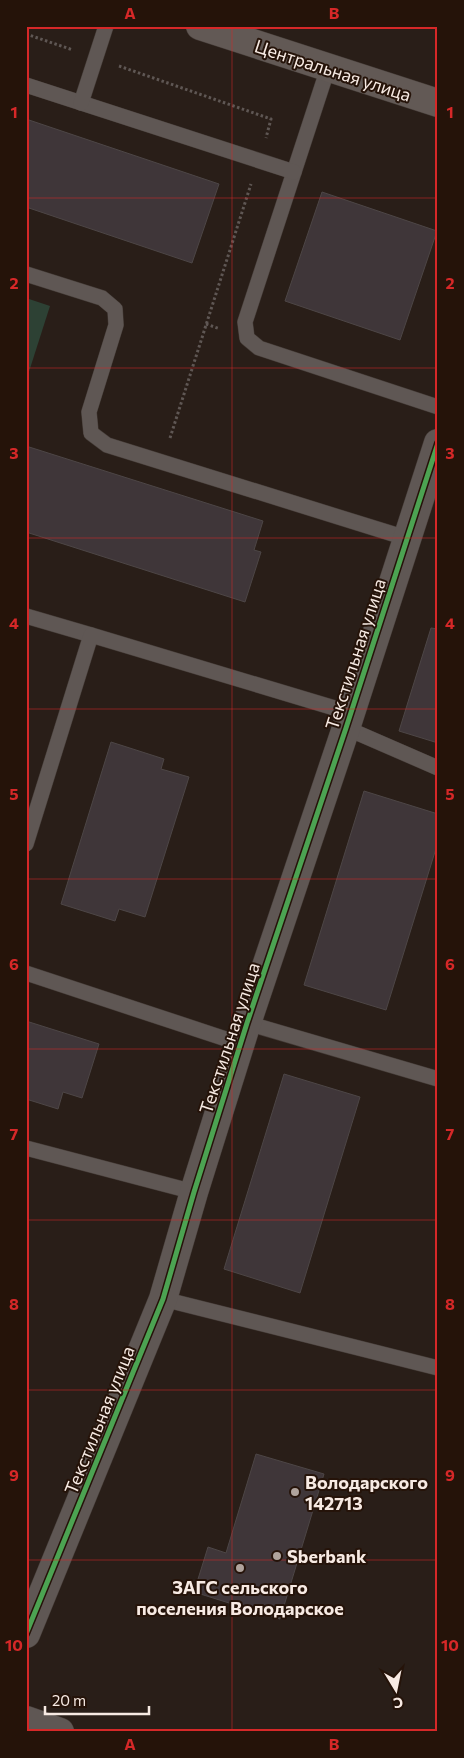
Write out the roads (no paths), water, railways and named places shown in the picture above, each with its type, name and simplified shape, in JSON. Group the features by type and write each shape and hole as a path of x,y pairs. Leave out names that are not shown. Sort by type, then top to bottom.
{"main road":[{"name":"Центральная улица","path":"200,26 438,103"}],"street":[{"name":"Текстильная улица","path":"26,1634 163,1299 194,1192 244,1034 406,538 432,480 438,444"},
{"path":"26,1720 60,1732"}],"lane":[{"path":"81,103 106,26"},
{"path":"328,68 245,322 247,338 259,348 438,407"},
{"path":"26,85 294,172"},
{"path":"26,274 102,298 115,309 116,324 89,412 91,433 107,445 406,538"},
{"path":"26,616 91,635 348,720 438,768"},
{"path":"26,844 91,635"},
{"path":"26,972 244,1034 438,1079"},
{"path":"26,1148 194,1192"},
{"path":"163,1299 438,1368"}],"place":[{"name":"Володарского 142713","path":"295,1492"},
{"name":"Sberbank","path":"277,1556"},
{"name":"ЗАГС сельского поселения Володарское","path":"240,1568"}]}
